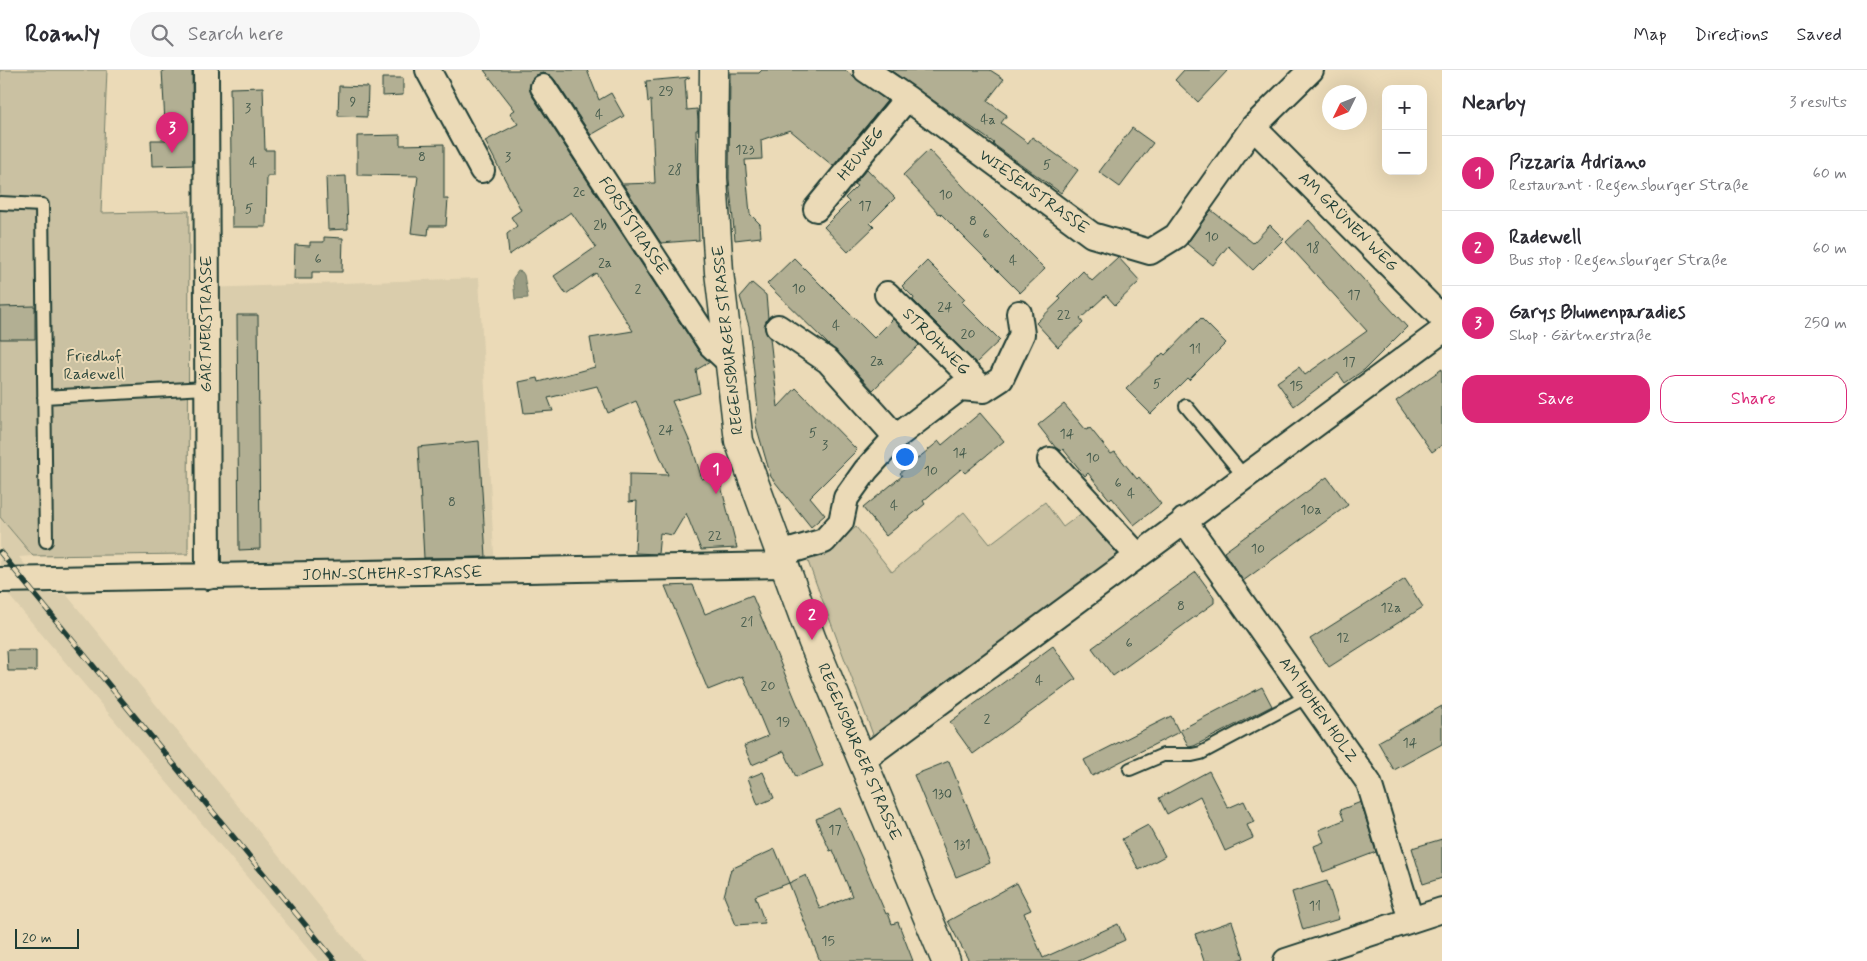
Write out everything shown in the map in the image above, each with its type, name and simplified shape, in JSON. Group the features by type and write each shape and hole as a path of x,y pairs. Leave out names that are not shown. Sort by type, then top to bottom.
{"main road":[{"name":"REGENSBURGER STRASSE","path":"714,70 713,178 719,272 728,361 739,441 782,560 862,760 946,961"}],"street":[{"name":"GÄRTNERSTRASSE","path":"206,70 208,577"},
{"path":"428,70 482,170"},
{"name":"WIESENSTRASSE","path":"866,70 907,98 1092,235 1150,252 1176,236 1253,127 1311,70"},
{"name":"FORSTSTRASSE","path":"543,87 711,346 728,361"},
{"name":"HEUWEG","path":"816,209 907,98"},
{"name":"AM GRÜNEN WEG","path":"1253,127 1442,318"},
{"name":"STROHWEG","path":"887,294 984,390"},
{"path":"984,390 1001,379 1022,334 1019,313"},
{"path":"778,327 828,361 896,437"},
{"path":"862,760 1442,331"},
{"name":"JOHN-SCHEHR-STRASSE","path":"0,580 208,577 782,560 824,541 841,522 846,498 866,470 896,437 960,388 984,390"},
{"path":"1050,460 1138,556"},
{"name":"AM HOHEN HOLZ","path":"1184,520 1369,783 1411,920"},
{"path":"1286,961 1442,910"}],"lane":[{"path":"0,203 42,205 46,541"},
{"path":"44,397 206,388"},
{"path":"1186,406 1244,476"},
{"path":"1130,769 1163,754 1192,755 1202,753 1308,696"}],"shaded area":[{"path":"518,271 524,275 528,298 515,299 513,278"},
{"path":"479,278 495,572 208,577 206,288"},
{"path":"0,517 33,556 19,557 49,594 66,594 364,961 318,961 6,592 19,592 0,570"}],"green space":[{"name":"Friedhof Radewell","path":"0,70 107,70 101,213 189,211 188,554 33,556 0,517"},
{"path":"1045,502 1063,527 1082,513 1121,558 875,740 807,559 830,548 856,527 892,572 964,512 990,544"}],"building":[{"path":"162,70 192,70 193,165 152,166 151,140 166,140"},
{"path":"484,70 587,70 599,100 611,93 624,116 591,135 550,75 543,73 536,75 531,81 529,88 531,94 699,352 710,362 696,370 700,393 672,401 692,447 702,479 718,474 737,548 701,550 686,513 673,535 660,533 658,554 635,553 637,501 629,502 629,474 668,475 636,401 608,413 597,386 548,398 553,411 524,413 519,382 538,378 539,382 595,367 590,338 633,331 596,273 566,294 554,276 596,247 571,212 509,255 507,234 517,226 511,217 521,210 485,141 518,124 510,113 515,110"},
{"path":"762,70 845,70 887,101 833,166 790,130 761,140 762,159 745,160 750,214 760,224 761,237 735,240 729,179 730,73 759,73"},
{"path":"890,70 990,70 1004,79 987,101 1007,115 1001,123 1028,143 1032,137 1078,170 1061,193"},
{"path":"1184,70 1228,70 1198,102 1175,80"},
{"path":"690,77 685,80 687,110 697,109 698,120 698,130 696,130 699,240 661,243 623,184 655,183 651,100 648,102 646,81"},
{"path":"382,78 403,78 403,95 382,96"},
{"path":"339,86 368,87 367,117 338,116"},
{"path":"263,87 265,150 274,150 274,176 267,176 266,227 232,227 230,88"},
{"path":"1132,128 1153,143 1120,187 1099,172"},
{"path":"400,135 400,145 444,144 444,199 448,199 446,226 429,226 428,235 411,233 418,176 357,175 357,136"},
{"path":"929,150 1045,269 1020,293 939,214 903,175"},
{"path":"867,169 895,198 870,223 874,227 848,252 824,227 849,202 845,198 857,186 854,184"},
{"path":"346,176 348,229 328,230 326,177"},
{"path":"1211,210 1253,243 1270,225 1284,239 1253,270 1228,246 1213,265 1187,244"},
{"path":"1309,220 1407,327 1364,370 1345,383 1338,373 1294,406 1277,382 1299,367 1305,375 1367,331 1286,242"},
{"path":"324,237 343,238 342,272 312,272 312,279 294,279 295,245 310,246 310,242 324,242"},
{"path":"1118,257 1140,281 1115,305 1106,295 1080,319 1083,323 1058,347 1036,323 1061,299 1058,296 1083,271 1092,281"},
{"path":"794,258 874,338 893,319 919,345 873,390 838,352 767,284"},
{"path":"927,261 965,299 962,302 1000,340 976,363 913,300 914,298 902,286"},
{"path":"752,283 766,295 768,318 764,326 770,338 778,407 796,388 857,450 810,497 825,515 811,527 771,477 755,422 758,410 749,326 740,297"},
{"path":"35,306 35,339 0,339 0,307"},
{"path":"237,315 258,315 260,549 239,550"},
{"path":"1201,318 1226,343 1151,414 1126,389 1163,353 1165,355"},
{"path":"1442,369 1442,445 1432,452 1396,401"},
{"path":"1064,404 1086,430 1090,428 1111,454 1115,452 1161,504 1134,525 1088,473 1085,476 1063,449 1061,451 1056,448 1038,425"},
{"path":"980,413 1004,441 965,473 961,469 923,501 925,504 886,536 863,508 902,476 900,473 939,441 942,445"},
{"path":"479,441 486,557 424,558 418,447"},
{"path":"1327,477 1348,505 1243,581 1224,552"},
{"path":"1196,572 1214,597 1214,603 1113,676 1092,648"},
{"path":"1405,579 1423,607 1329,667 1310,639"},
{"path":"693,585 705,614 752,595 823,766 796,777 784,751 752,765 744,746 768,736 743,676 708,690 665,586"},
{"path":"1053,646 1076,679 973,754 950,722"},
{"path":"7,650 36,650 36,671 8,671"},
{"path":"1262,687 1272,706 1189,747 1180,730"},
{"path":"1442,706 1442,744 1394,770 1378,742"},
{"path":"1171,716 1179,732 1092,776 1084,760"},
{"path":"949,761 990,863 956,877 914,775"},
{"path":"1209,771 1228,808 1244,801 1254,822 1247,825 1253,838 1225,851 1200,796 1167,814 1159,798"},
{"path":"763,772 774,798 758,805 748,778"},
{"path":"1361,802 1376,852 1323,872 1314,846 1324,842 1319,830 1344,820 1340,810"},
{"path":"840,808 886,914 888,913 892,924 898,922 913,961 820,961 789,883 806,875 820,909 852,896 833,850 830,851 816,819"},
{"path":"1148,825 1165,856 1139,870 1122,839"},
{"path":"1442,839 1442,878 1423,884 1412,848"},
{"path":"775,849 789,883 755,896 765,923 736,925 724,896 731,869"},
{"path":"1327,881 1339,919 1303,930 1292,892"},
{"path":"1017,883 1031,910 1024,913 1043,958 1118,924 1125,940 1079,961 969,961 948,921"},
{"path":"1232,921 1244,958 1235,961 1204,961 1195,934"}],"railway":[{"path":"0,552 335,961"}],"place":[{"name":"Garys Blumenparadies","path":"172,153"},
{"name":"Pizzaria Adriano","path":"716,494"},
{"name":"Radewell","path":"812,640"}]}
